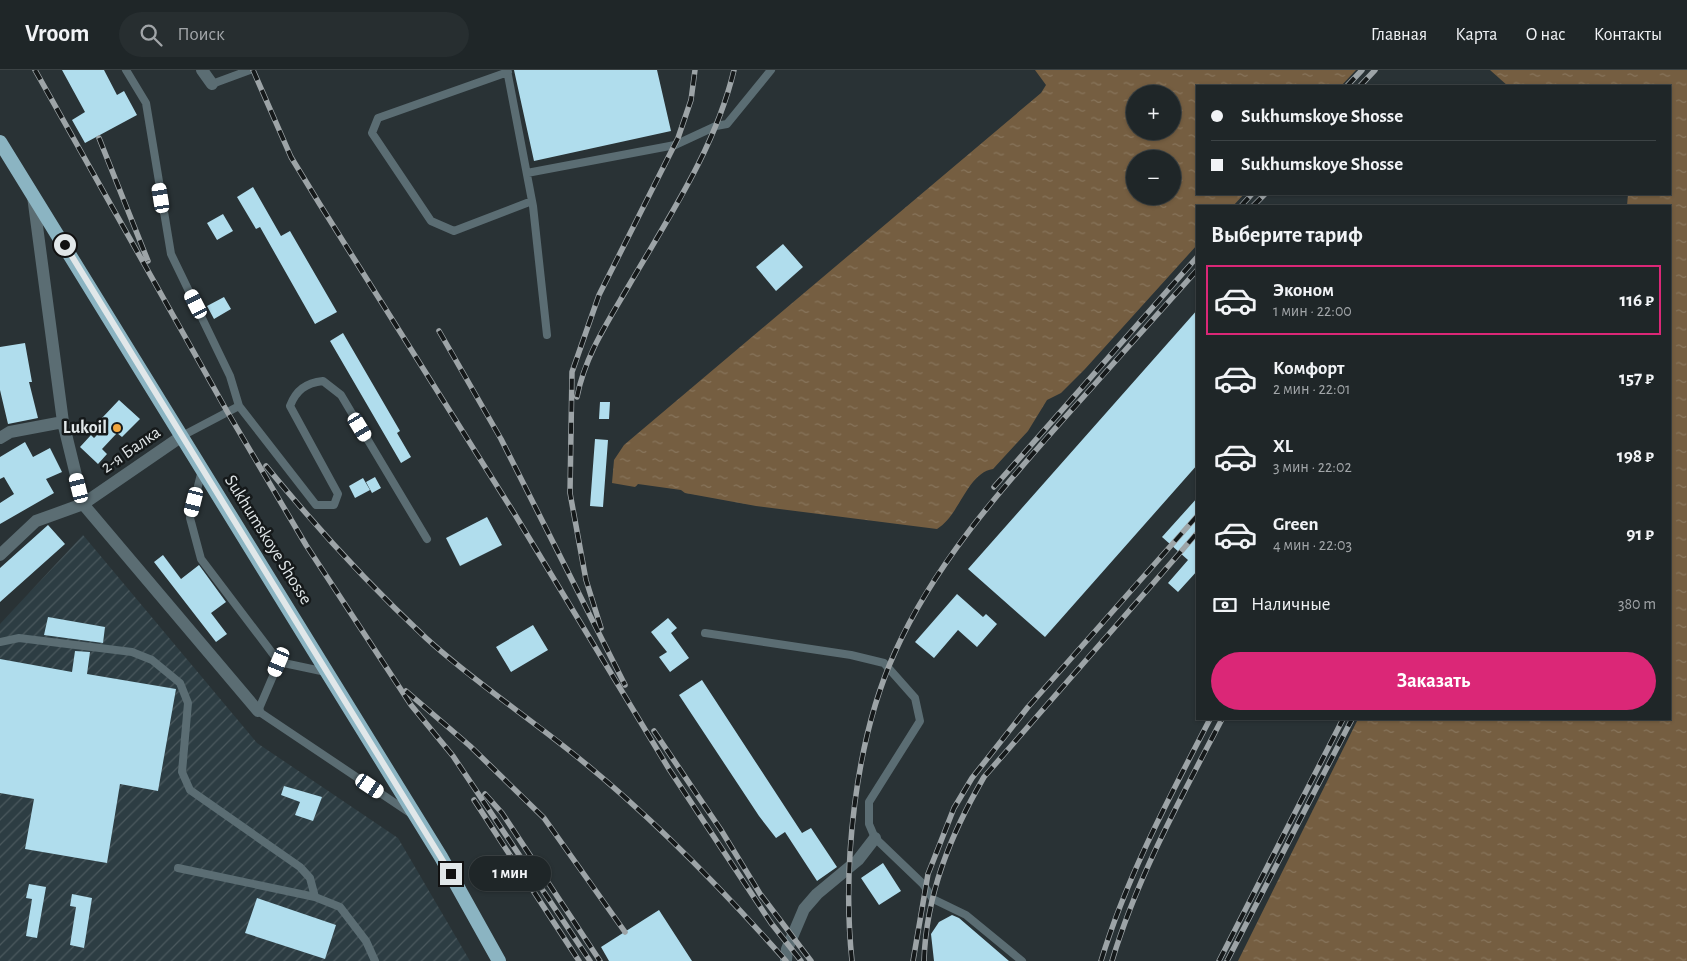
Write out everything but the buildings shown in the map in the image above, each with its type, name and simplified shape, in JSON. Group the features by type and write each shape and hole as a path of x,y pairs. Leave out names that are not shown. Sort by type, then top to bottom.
{"highway":[{"name":"Sukhumskoye Shosse","path":"0,142 418,818 499,961"}],"street":[{"path":"202,70 212,84"},
{"path":"32,193 63,422 83,504 258,710"},
{"path":"0,438 10,432 63,422"},
{"name":"2-я Балка","path":"0,555 36,521 83,504 182,436"},
{"path":"786,961 787,949 804,909 817,894 858,860 875,838"}],"lane":[{"path":"126,70 146,103 171,254 230,376 239,406 316,505 334,505 338,494 290,406 295,394 311,382 323,381 341,395 427,539"},
{"path":"212,84 250,70"},
{"path":"527,174 675,144 716,126 728,124 771,70"},
{"path":"532,201 454,231 431,221 372,133 378,118 508,71 532,201 547,335"},
{"path":"182,436 239,406"},
{"path":"202,470 190,518 202,560 279,662 328,672"},
{"path":"705,633 852,654 884,663 915,698 920,721 869,802 869,824 875,838 923,884 932,899 966,915 1022,961"},
{"path":"0,642 19,638 132,652 152,660 180,683 188,704 182,772 190,790 300,867 310,878 315,897"},
{"path":"279,662 258,710 418,818"},
{"path":"178,868 315,897 340,907 366,941 375,961"}],"shaded area":[{"path":"83,535 257,743 398,838 470,961 0,961 0,624"}],"water":[{"path":"1035,70 1356,70 1342,85 1196,85 1196,195 1243,195 1234,205 1196,205 1196,246 1085,369 1061,393 1047,400 1028,431 993,469 984,472 977,478 945,523 937,529 756,506 685,493 681,490 638,484 635,487 612,483 614,460 624,445 1041,93 1046,85"},
{"path":"1490,70 1687,70 1687,961 1238,961 1358,720 1671,720 1671,205 1627,205 1628,195 1671,195 1671,85 1507,85"}],"railway":[{"path":"35,70 228,413 306,545 411,705 453,756 590,961"},
{"path":"253,70 291,157 319,203 514,513 669,769 771,923 801,961"},
{"path":"601,628 586,580 570,493 572,372 599,295 678,138 691,100 695,70"},
{"path":"577,397 585,368 598,340 703,155 726,99 734,70"},
{"path":"1348,85 1362,70"},
{"path":"1361,85 1375,70"},
{"path":"99,138 148,261"},
{"path":"1242,205 1251,195"},
{"path":"1254,205 1264,195"},
{"path":"994,487 1196,258"},
{"path":"852,961 849,924 849,885 855,804 861,763 870,724 881,687 895,652 929,589 948,560 991,503 1196,271"},
{"path":"439,331 501,439 625,685"},
{"path":"266,466 343,555 426,638 463,670 562,745 662,831 738,908 786,961"},
{"path":"913,961 928,874 954,808 972,778 1028,707 1196,517"},
{"path":"924,961 930,912 942,865 961,820 984,777 1196,534"},
{"path":"406,691 470,746 544,818 625,932"},
{"path":"1101,961 1111,929 1136,868 1164,808 1209,720"},
{"path":"1112,961 1147,867 1221,720"},
{"path":"1219,961 1342,720"},
{"path":"1227,961 1351,720"},
{"path":"654,731 721,830 762,897"},
{"path":"485,794 502,813 600,961"},
{"path":"474,800 579,961"},
{"path":"761,895 811,961"}],"place":[{"name":"Lukoil","path":"117,428"}],"route":[{"path":"65,245 451,874"}]}
